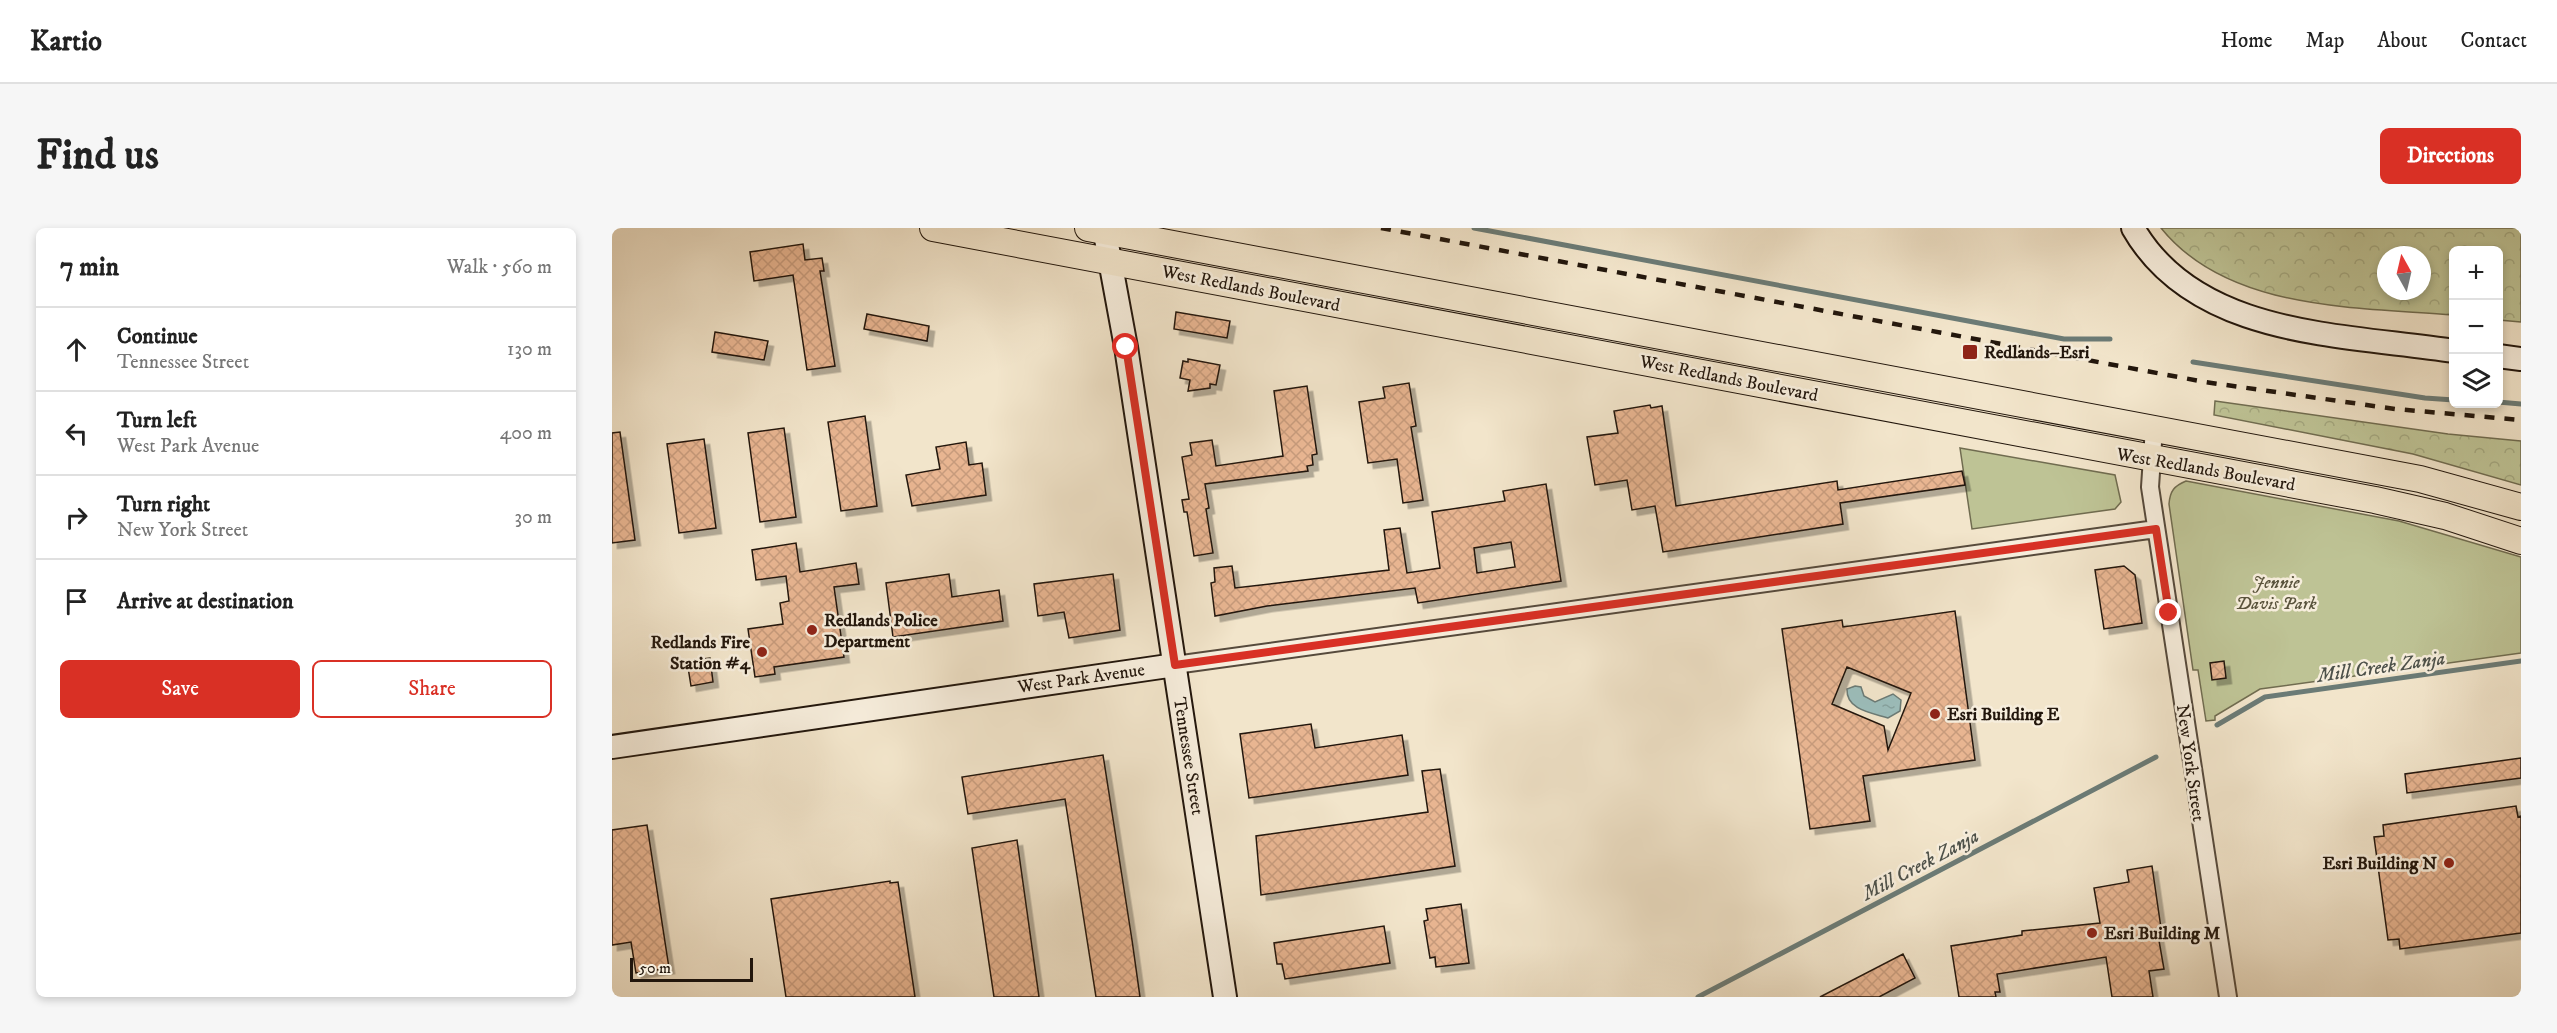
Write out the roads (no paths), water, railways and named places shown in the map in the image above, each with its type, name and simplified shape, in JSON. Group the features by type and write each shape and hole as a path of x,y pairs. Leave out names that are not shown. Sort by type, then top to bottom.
{"main road":[{"name":"West Redlands Boulevard","path":"933,228 2374,500 2445,516 2521,541"},
{"name":"West Redlands Boulevard","path":"1102,229 2420,479 2521,507"}],"street":[{"path":"2133,228 2158,260 2185,284 2234,312 2274,325 2449,350"},
{"name":"Tennessee Street","path":"1102,229 1112,262 1226,997"},
{"path":"2503,357 2521,359"},
{"name":"New York Street","path":"2154,428 2150,487 2228,997"},
{"name":"West Park Avenue","path":"612,747 1175,665 2156,529"}],"water":[{"path":"1855,686 1861,687 1864,696 1875,702 1893,694 1901,700 1900,711 1888,718 1861,710 1851,702 1848,696 1847,689"}],"waterway":[{"path":"1474,228 2064,339 2110,339"},
{"path":"2193,362 2425,398 2449,400"},
{"path":"2503,402 2521,404"},
{"name":"Mill Creek Zanja","path":"2217,725 2265,697 2521,661"},
{"name":"Mill Creek Zanja","path":"1698,997 2156,757"}],"railway":[{"path":"1381,228 2205,382 2395,409 2521,420"}],"place":[{"name":"Redlands–Esri","path":"1970,352"},
{"name":"Redlands Police Department","path":"812,630"},
{"name":"Redlands Fire Station #4","path":"762,652"},
{"name":"Esri Building E","path":"1935,714"},
{"name":"Esri Building N","path":"2449,863"},
{"name":"Esri Building M","path":"2092,933"}],"park label":[{"name":"Jennie Davis Park","path":"2276,592"}]}
